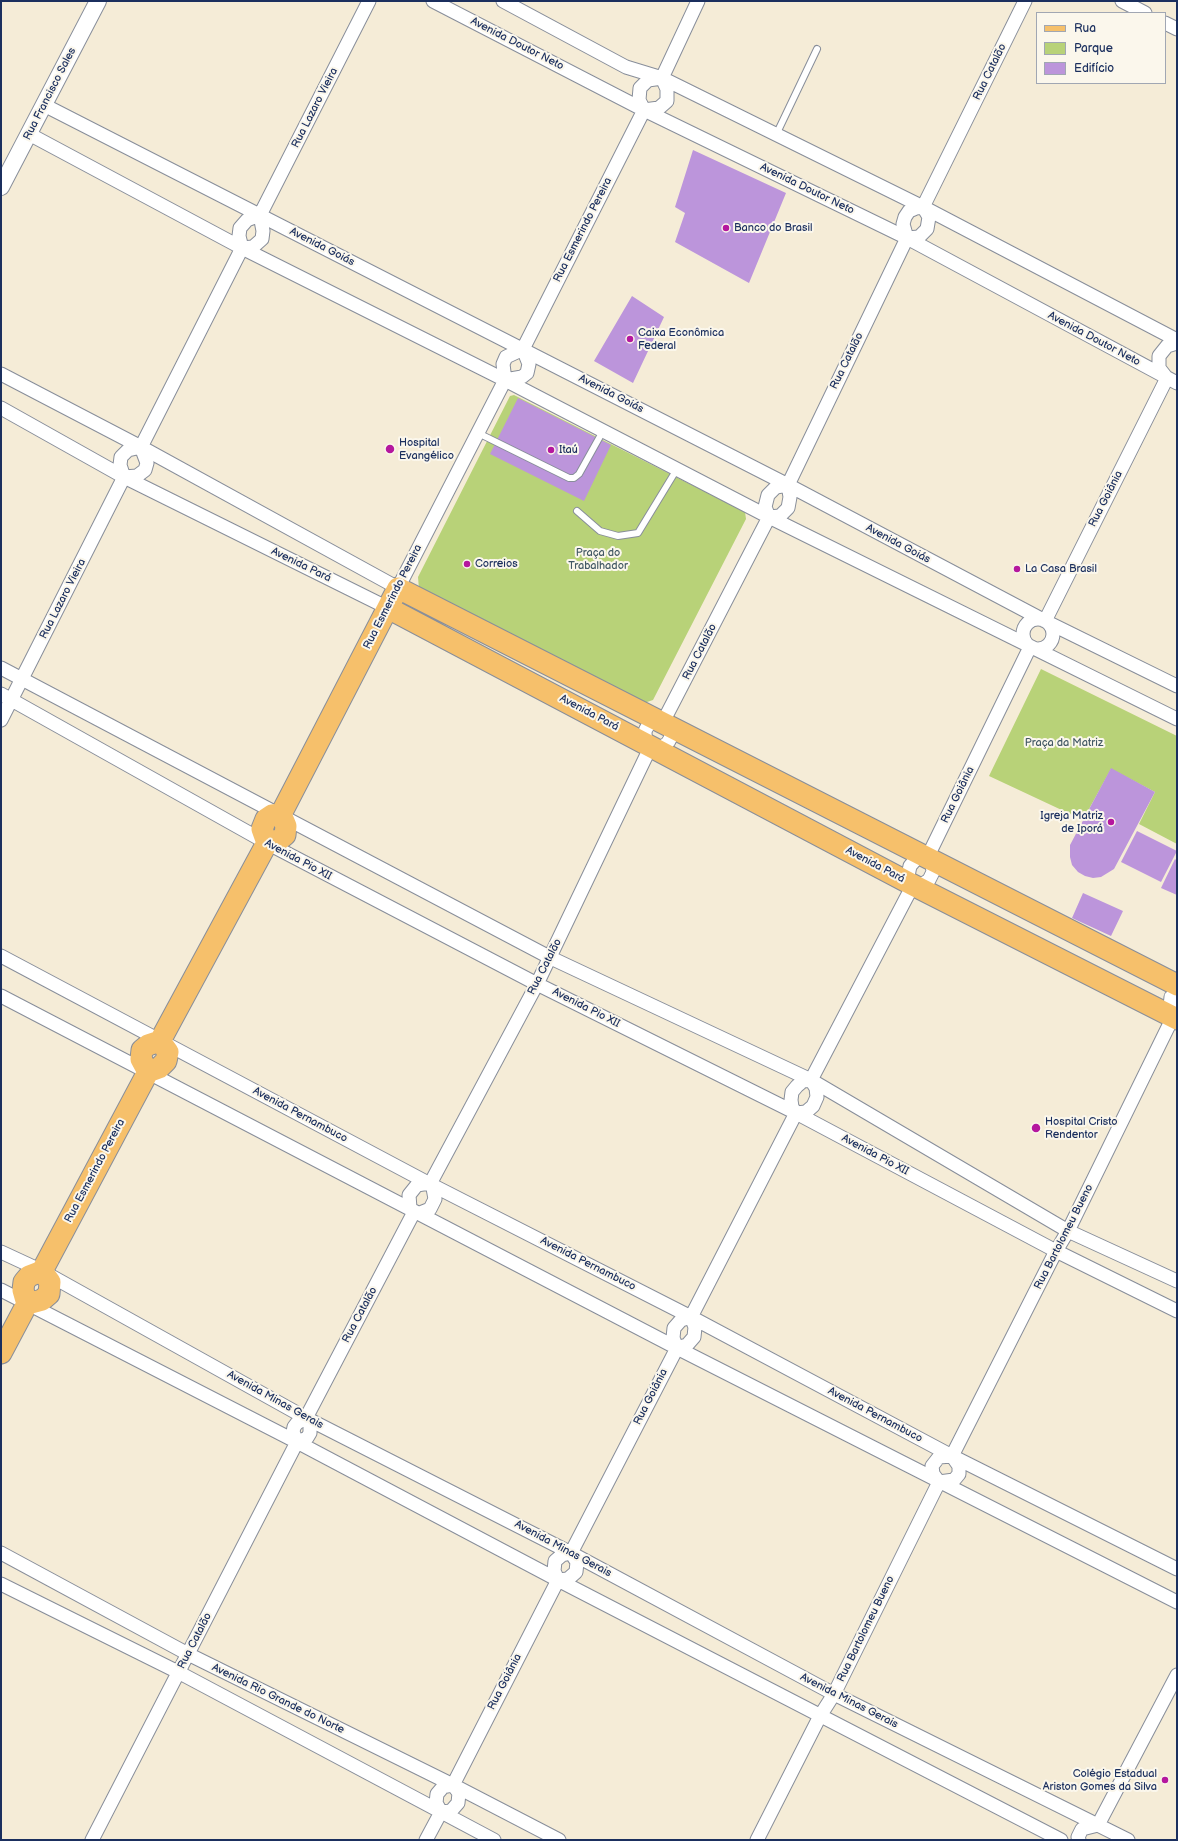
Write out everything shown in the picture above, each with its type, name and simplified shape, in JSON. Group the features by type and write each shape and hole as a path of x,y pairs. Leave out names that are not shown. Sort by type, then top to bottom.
{"main road":[{"name":"Rua Esmerindo Pereira","path":"281,814 398,588"},
{"path":"398,588 928,856 1177,985"},
{"name":"Avenida Pará","path":"388,608 913,885 1176,1017"},
{"path":"148,1072 141,1059 142,1050 148,1045 160,1042 267,843 279,840 285,835 286,826 281,814"},
{"name":"Rua Esmerindo Pereira","path":"42,1271 148,1072"},
{"path":"1,1353 27,1304 42,1300 49,1294 50,1282 42,1271"}],"street":[{"name":"Rua Francisco Sales","path":"1,187 98,1"},
{"name":"Rua Lazaro Vieira","path":"260,215 369,1"},
{"name":"Avenida Doutor Neto","path":"434,1 644,110 907,238 1174,380"},
{"path":"503,1 626,67 662,78 923,207 1177,340"},
{"path":"662,78 648,80 640,88 639,100 644,110 659,108 667,101 667,89 662,78 698,1"},
{"name":"Rua Catalão","path":"923,207 1025,1"},
{"path":"1122,1 1143,12"},
{"path":"1166,24 1177,29"},
{"name":"Avenida Goiás","path":"44,105 788,485 1045,621 1177,686"},
{"name":"Rua Esmerindo Pereira","path":"398,588 505,380 503,364 506,357 523,349 644,110"},
{"path":"29,134 242,248 505,380 769,517 1177,719"},
{"path":"923,207 929,217 927,229 919,237 907,238 903,224 905,217 909,211 923,207"},
{"path":"141,447 128,450 121,457 120,465 124,477 137,476 145,470 147,463 141,447 242,248 239,236 240,228 247,220 260,215 263,231 262,239 253,247 242,248"},
{"name":"Rua Catalão","path":"663,722 769,517 780,516 788,508 790,497 788,485 907,238"},
{"path":"1174,380 1159,368 1159,356 1167,346 1177,343"},
{"path":"505,380 522,377 527,373 529,364 523,349"},
{"path":"1,374 141,447 398,588"},
{"name":"Rua Goiânia","path":"1045,621 1174,380"},
{"name":"Avenida Pará","path":"1,408 124,477 388,608"},
{"name":"Rua Lazaro Vieira","path":"1,720 6,697 23,679 124,477"},
{"path":"769,517 765,506 768,495 776,487 788,485"},
{"path":"1035,620 1045,621 1052,628 1053,638 1051,642 1044,649 1039,650 1030,647 1023,640 1023,629 1026,625 1035,620"},
{"name":"Rua Goiânia","path":"928,856 1030,647"},
{"path":"1,668 281,814 551,958 811,1080 1068,1231 1177,1281"},
{"name":"Avenida Pio XII","path":"6,697 267,843 537,984 796,1113 1056,1251 1177,1311"},
{"path":"663,722 667,724 671,732 670,740 664,747 655,748 651,746 646,739 646,730 651,723 663,722"},
{"name":"Rua Catalão","path":"430,1184 551,958 651,746"},
{"path":"928,856 932,864 933,872 929,880 921,884 913,885 908,876 910,866 917,858 928,856"},
{"path":"811,1080 913,885"},
{"name":"Avenida Pernambuco","path":"1,956 160,1042 430,1184 691,1317 952,1456 1177,1569"},
{"path":"1176,1017 1170,1006 1171,997 1177,993"},
{"path":"1,996 677,1348 1177,1602"},
{"name":"Rua Bartolomeu Bueno","path":"952,1456 1176,1017"},
{"path":"796,1113 806,1112 813,1106 817,1097 816,1088 811,1080"},
{"path":"796,1113 792,1107 792,1092 796,1086 803,1081 811,1080"},
{"path":"677,1348 673,1338 674,1328 681,1320 691,1317 796,1113"},
{"path":"430,1184 435,1194 433,1205 425,1212 414,1212 410,1208 409,1195 417,1185 430,1184"},
{"name":"Rua Catalão","path":"92,1840 297,1442 293,1432 294,1427 297,1423 306,1418 414,1212"},
{"name":"Avenida Minas Gerais","path":"1,1252 42,1271 306,1418 572,1553 834,1694 1128,1840"},
{"path":"1,1290 297,1442 558,1580 1061,1840"},
{"path":"677,1348 687,1345 694,1337 695,1327 691,1317"},
{"name":"Rua Goiânia","path":"572,1553 677,1348"},
{"path":"952,1456 959,1466 959,1474 954,1480 939,1482 933,1474 932,1466 939,1457 952,1456"},
{"name":"Rua Bartolomeu Bueno","path":"757,1840 820,1716 834,1694 939,1482"},
{"name":"Avenida Rio Grande do Norte","path":"1,1553 188,1654 453,1785 559,1840"},
{"path":"572,1553 577,1562 576,1572 568,1580 558,1580 554,1571 555,1561 562,1555 572,1553"},
{"name":"Rua Goiânia","path":"453,1785 558,1580"},
{"name":"Avenida Rio Grande do Norte","path":"1,1584 178,1672 494,1840"},
{"path":"1079,1840 1078,1837 1082,1829 1098,1825 1177,1675"},
{"path":"453,1785 458,1793 458,1803 451,1811 441,1812 436,1804 437,1794 443,1787 453,1785"},
{"path":"426,1840 441,1812"},
{"path":"1098,1825 1102,1834 1101,1840"}],"lane":[{"path":"776,134 817,49"},
{"path":"478,433 569,478 574,478 579,474 603,431"},
{"path":"577,511 600,531 618,536 638,533 676,469"}],"green space":[{"name":"Praça do Trabalhador","path":"514,395 745,512 746,519 653,700 641,704 419,589 418,577 510,396"},
{"name":"Praça da Matriz","path":"1041,669 1177,736 1177,844 1139,824 1155,792 1111,769 1083,820 989,776"}],"building":[{"name":"Banco do Brasil","path":"693,150 786,193 749,283 675,242 685,213 675,207"},
{"name":"Caixa Econômica Federal","path":"632,296 664,317 633,383 594,361"},
{"name":"Itaú","path":"518,398 611,445 584,501 490,454"},
{"name":"Igreja Matriz de Iporá","path":"1111,768 1155,792 1114,869 1101,877 1093,878 1078,872 1072,865 1070,845"},
{"path":"1137,831 1177,851 1161,882 1121,862"},
{"path":"1175,859 1177,861 1177,895 1161,888"},
{"path":"1083,893 1123,911 1111,936 1072,918"}],"place":[{"name":"Banco do Brasil","path":"726,228"},
{"name":"Caixa Econômica Federal","path":"630,339"},
{"name":"Hospital Evangélico","path":"390,449"},
{"name":"Itaú","path":"551,450"},
{"name":"Correios","path":"467,564"},
{"name":"La Casa Brasil","path":"1017,569"},
{"name":"Igreja Matriz de Iporá","path":"1111,822"},
{"name":"Hospital Cristo Rendentor","path":"1036,1128"},
{"name":"Colégio Estadual Ariston Gomes da Silva","path":"1165,1780"}]}
